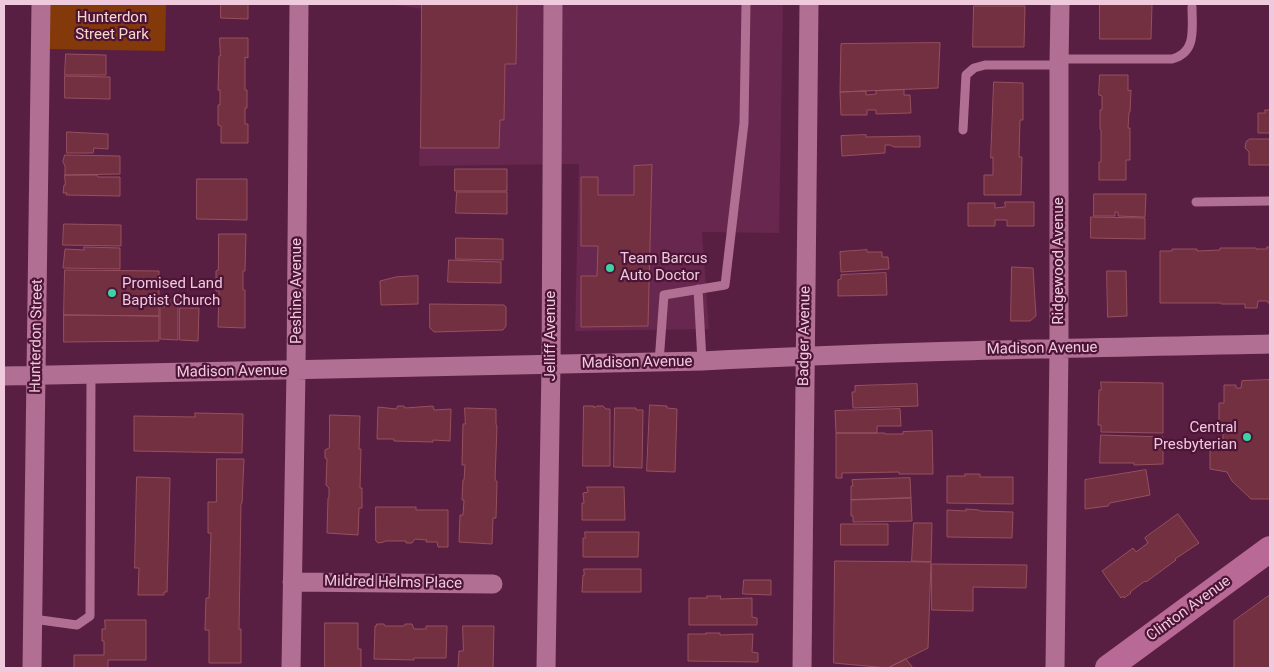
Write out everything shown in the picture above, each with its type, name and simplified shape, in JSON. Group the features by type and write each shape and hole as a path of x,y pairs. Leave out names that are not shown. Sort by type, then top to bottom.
{"main road":[{"name":"Clinton Avenue","path":"1108,668 1270,549"}],"street":[{"name":"Hunterdon Street","path":"32,668 41,4"},
{"name":"Peshine Avenue","path":"291,668 299,4"},
{"name":"Jelliff Avenue","path":"546,668 551,365 553,4"},
{"name":"Badger Avenue","path":"802,668 809,4"},
{"name":"Ridgewood Avenue","path":"1055,668 1059,348 1060,4"},
{"name":"Madison Avenue","path":"4,376 551,365 1059,348 1270,344"},
{"name":"Mildred Helms Place","path":"292,582 493,584"}],"lane":[{"path":"659,362 664,295 725,285 744,123 746,4"},
{"path":"963,130 966,75 974,68 985,65 1172,59 1180,57 1191,43 1192,7"},
{"path":"1196,202 1270,201"},
{"path":"698,290 702,361"},
{"path":"34,619 77,625 90,616 91,374"}],"shaded area":[{"path":"388,4 783,4 779,233 702,232 709,329 575,331 579,164 419,166 423,9"}],"green space":[{"name":"Hunterdon Street Park","path":"49,4 166,4 165,51 49,49"}],"building":[{"path":"221,4 248,4 248,19 221,18"},
{"path":"422,4 517,4 516,64 505,64 504,120 500,120 499,148 421,148"},
{"path":"1100,4 1152,4 1151,39 1100,39"},
{"path":"974,6 1025,6 1024,47 973,47"},
{"path":"220,38 248,38 248,58 245,57 247,108 245,108 245,124 248,124 248,143 221,143 221,126 218,125 218,105 220,105 220,90 218,90"},
{"path":"940,43 938,88 840,92 841,44"},
{"path":"66,54 106,55 106,75 65,75"},
{"path":"1100,75 1128,75 1128,91 1131,90 1128,128 1130,128 1130,160 1126,160 1126,180 1099,180 1099,162 1101,162 1100,110 1102,110 1102,96 1099,95"},
{"path":"65,76 110,77 110,99 65,98"},
{"path":"994,82 1023,83 1023,120 1020,120 1019,157 1022,157 1021,195 984,195 984,175 993,175 993,157 991,158"},
{"path":"904,90 904,95 910,95 911,113 876,114 876,110 867,110 867,115 841,115 840,92 866,91 866,95 876,94 876,91"},
{"path":"1265,110 1270,110 1270,133 1258,133 1258,113 1265,113"},
{"path":"67,132 108,134 108,149 94,148 93,153 67,153"},
{"path":"866,135 866,137 920,136 920,147 885,145 885,153 842,156 841,136"},
{"path":"1250,139 1270,139 1270,165 1249,165 1249,152 1245,148 1246,142"},
{"path":"65,155 120,156 120,174 65,175 63,162"},
{"path":"652,165 648,326 581,327 581,276 597,276 598,246 581,246 581,177 598,177 598,195 634,195 634,166"},
{"path":"455,169 507,169 507,191 455,191"},
{"path":"65,175 120,177 120,196 66,195 67,193 63,193"},
{"path":"197,179 247,179 247,220 197,219"},
{"path":"457,192 507,192 507,214 456,213"},
{"path":"1094,194 1146,194 1145,217 1118,216 1118,212 1115,212 1115,216 1094,216"},
{"path":"1005,202 1034,202 1034,226 1007,226 1007,220 995,220 995,226 968,226 968,203 995,203 995,208 1005,207"},
{"path":"1091,217 1145,218 1145,239 1091,238"},
{"path":"64,224 121,225 121,246 63,245"},
{"path":"219,234 246,234 245,271 243,271 245,328 218,327 219,291 216,291 216,271 218,270"},
{"path":"456,238 503,239 503,260 456,259"},
{"path":"84,247 120,248 120,269 63,268 65,249 84,250"},
{"path":"1267,247 1270,247 1270,303 1268,301 1258,301 1257,308 1245,308 1245,304 1160,303 1160,251 1172,251 1172,249 1220,250 1220,248 1267,249"},
{"path":"867,250 867,252 882,252 882,257 888,257 889,269 841,272 840,252"},
{"path":"449,260 501,262 501,283 448,282"},
{"path":"1012,267 1033,268 1036,316 1030,321 1011,321"},
{"name":"Promised Land Baptist Church","path":"65,270 159,271 159,316 64,315"},
{"path":"1107,271 1126,271 1127,316 1108,317"},
{"path":"886,273 887,295 838,296 838,280 841,279 841,275"},
{"path":"418,276 418,304 381,305 380,281 396,277"},
{"path":"164,299 178,299 178,340 160,339 160,306 164,307"},
{"path":"430,304 504,305 506,307 506,326 503,330 434,332 430,328"},
{"path":"180,308 199,308 198,341 180,340"},
{"path":"64,315 159,316 159,341 64,342"},
{"name":"Central Presbyterian","path":"1270,380 1270,499 1251,499 1232,481 1227,472 1210,469 1210,446 1223,446 1223,428 1219,428 1219,403 1224,403 1224,385 1236,385 1236,388 1241,388 1242,381"},
{"path":"1101,382 1163,383 1163,433 1101,432 1101,425 1098,425"},
{"path":"917,384 918,406 853,408 852,392 855,392 855,386"},
{"path":"650,405 667,406 667,408 677,409 675,472 647,471"},
{"path":"398,406 404,406 405,408 433,406 434,410 451,409 450,441 394,441 394,439 377,439 378,407 396,409"},
{"path":"584,406 594,406 594,408 603,406 606,409 610,409 610,466 583,466"},
{"path":"465,408 496,409 496,518 493,518 492,544 459,542 460,515 463,515 464,500 462,500 465,465 462,465"},
{"path":"615,408 643,410 642,468 614,467"},
{"path":"900,409 901,426 877,426 877,433 836,433 835,411"},
{"path":"195,413 243,414 242,453 134,451 134,416 195,417"},
{"path":"330,415 360,416 359,449 361,449 360,488 362,488 362,508 359,508 358,535 327,533 329,488 326,485 327,459 325,458 325,450 329,448"},
{"path":"932,431 933,474 899,474 899,472 842,473 842,478 836,478 836,433 903,434 903,432"},
{"path":"1101,435 1163,437 1163,464 1100,463"},
{"path":"217,459 244,459 241,504 239,629 241,629 241,663 209,663 209,630 205,630 206,598 209,598 211,533 208,533 208,502 216,502"},
{"path":"1146,470 1150,495 1110,503 1108,506 1085,509 1085,480"},
{"path":"965,474 980,474 980,477 1013,477 1013,504 947,503 947,476 965,476"},
{"path":"137,477 170,478 167,592 164,592 164,595 138,595 139,568 135,568"},
{"path":"910,478 911,498 851,500 852,480"},
{"path":"587,487 624,487 625,520 582,520 583,493 588,492"},
{"path":"911,498 912,521 853,522 851,500"},
{"path":"376,507 416,507 416,510 448,510 448,547 438,547 437,542 415,539 412,543 406,543 406,541 385,541 378,543 376,541"},
{"path":"966,509 1013,512 1012,538 947,537 947,510 966,511"},
{"path":"1178,514 1199,543 1124,598 1123,596 1121,598 1102,571 1133,548 1136,552 1148,543 1145,538"},
{"path":"914,523 932,523 931,562 912,561"},
{"path":"841,524 888,524 888,545 841,545"},
{"path":"585,532 639,532 638,557 583,557 583,538 585,538"},
{"path":"835,561 931,562 928,648 888,668 834,663"},
{"path":"932,564 1027,565 1026,588 973,587 973,611 932,610"},
{"path":"584,569 641,569 641,592 582,592"},
{"path":"744,580 771,580 771,595 743,594"},
{"path":"1270,595 1270,668 1234,668 1234,621"},
{"path":"707,596 721,596 720,599 752,598 752,617 757,618 757,625 689,625 689,598 707,598"},
{"path":"105,620 146,620 146,660 108,660 108,668 74,668 74,655 104,655 102,629 105,629"},
{"path":"325,623 358,623 358,649 361,649 361,668 325,668"},
{"path":"377,624 404,626 405,624 412,624 414,629 426,629 426,626 447,626 446,658 414,658 414,660 374,659 375,626"},
{"path":"463,626 494,626 493,668 458,668 459,651 463,651"},
{"path":"720,633 720,635 753,634 752,652 758,653 758,662 688,661 688,634"},
{"path":"906,659 913,668 888,668"}],"place":[{"name":"Team Barcus Auto Doctor","path":"610,268"},
{"name":"Promised Land Baptist Church","path":"112,293"},
{"name":"Central Presbyterian","path":"1247,437"}]}
